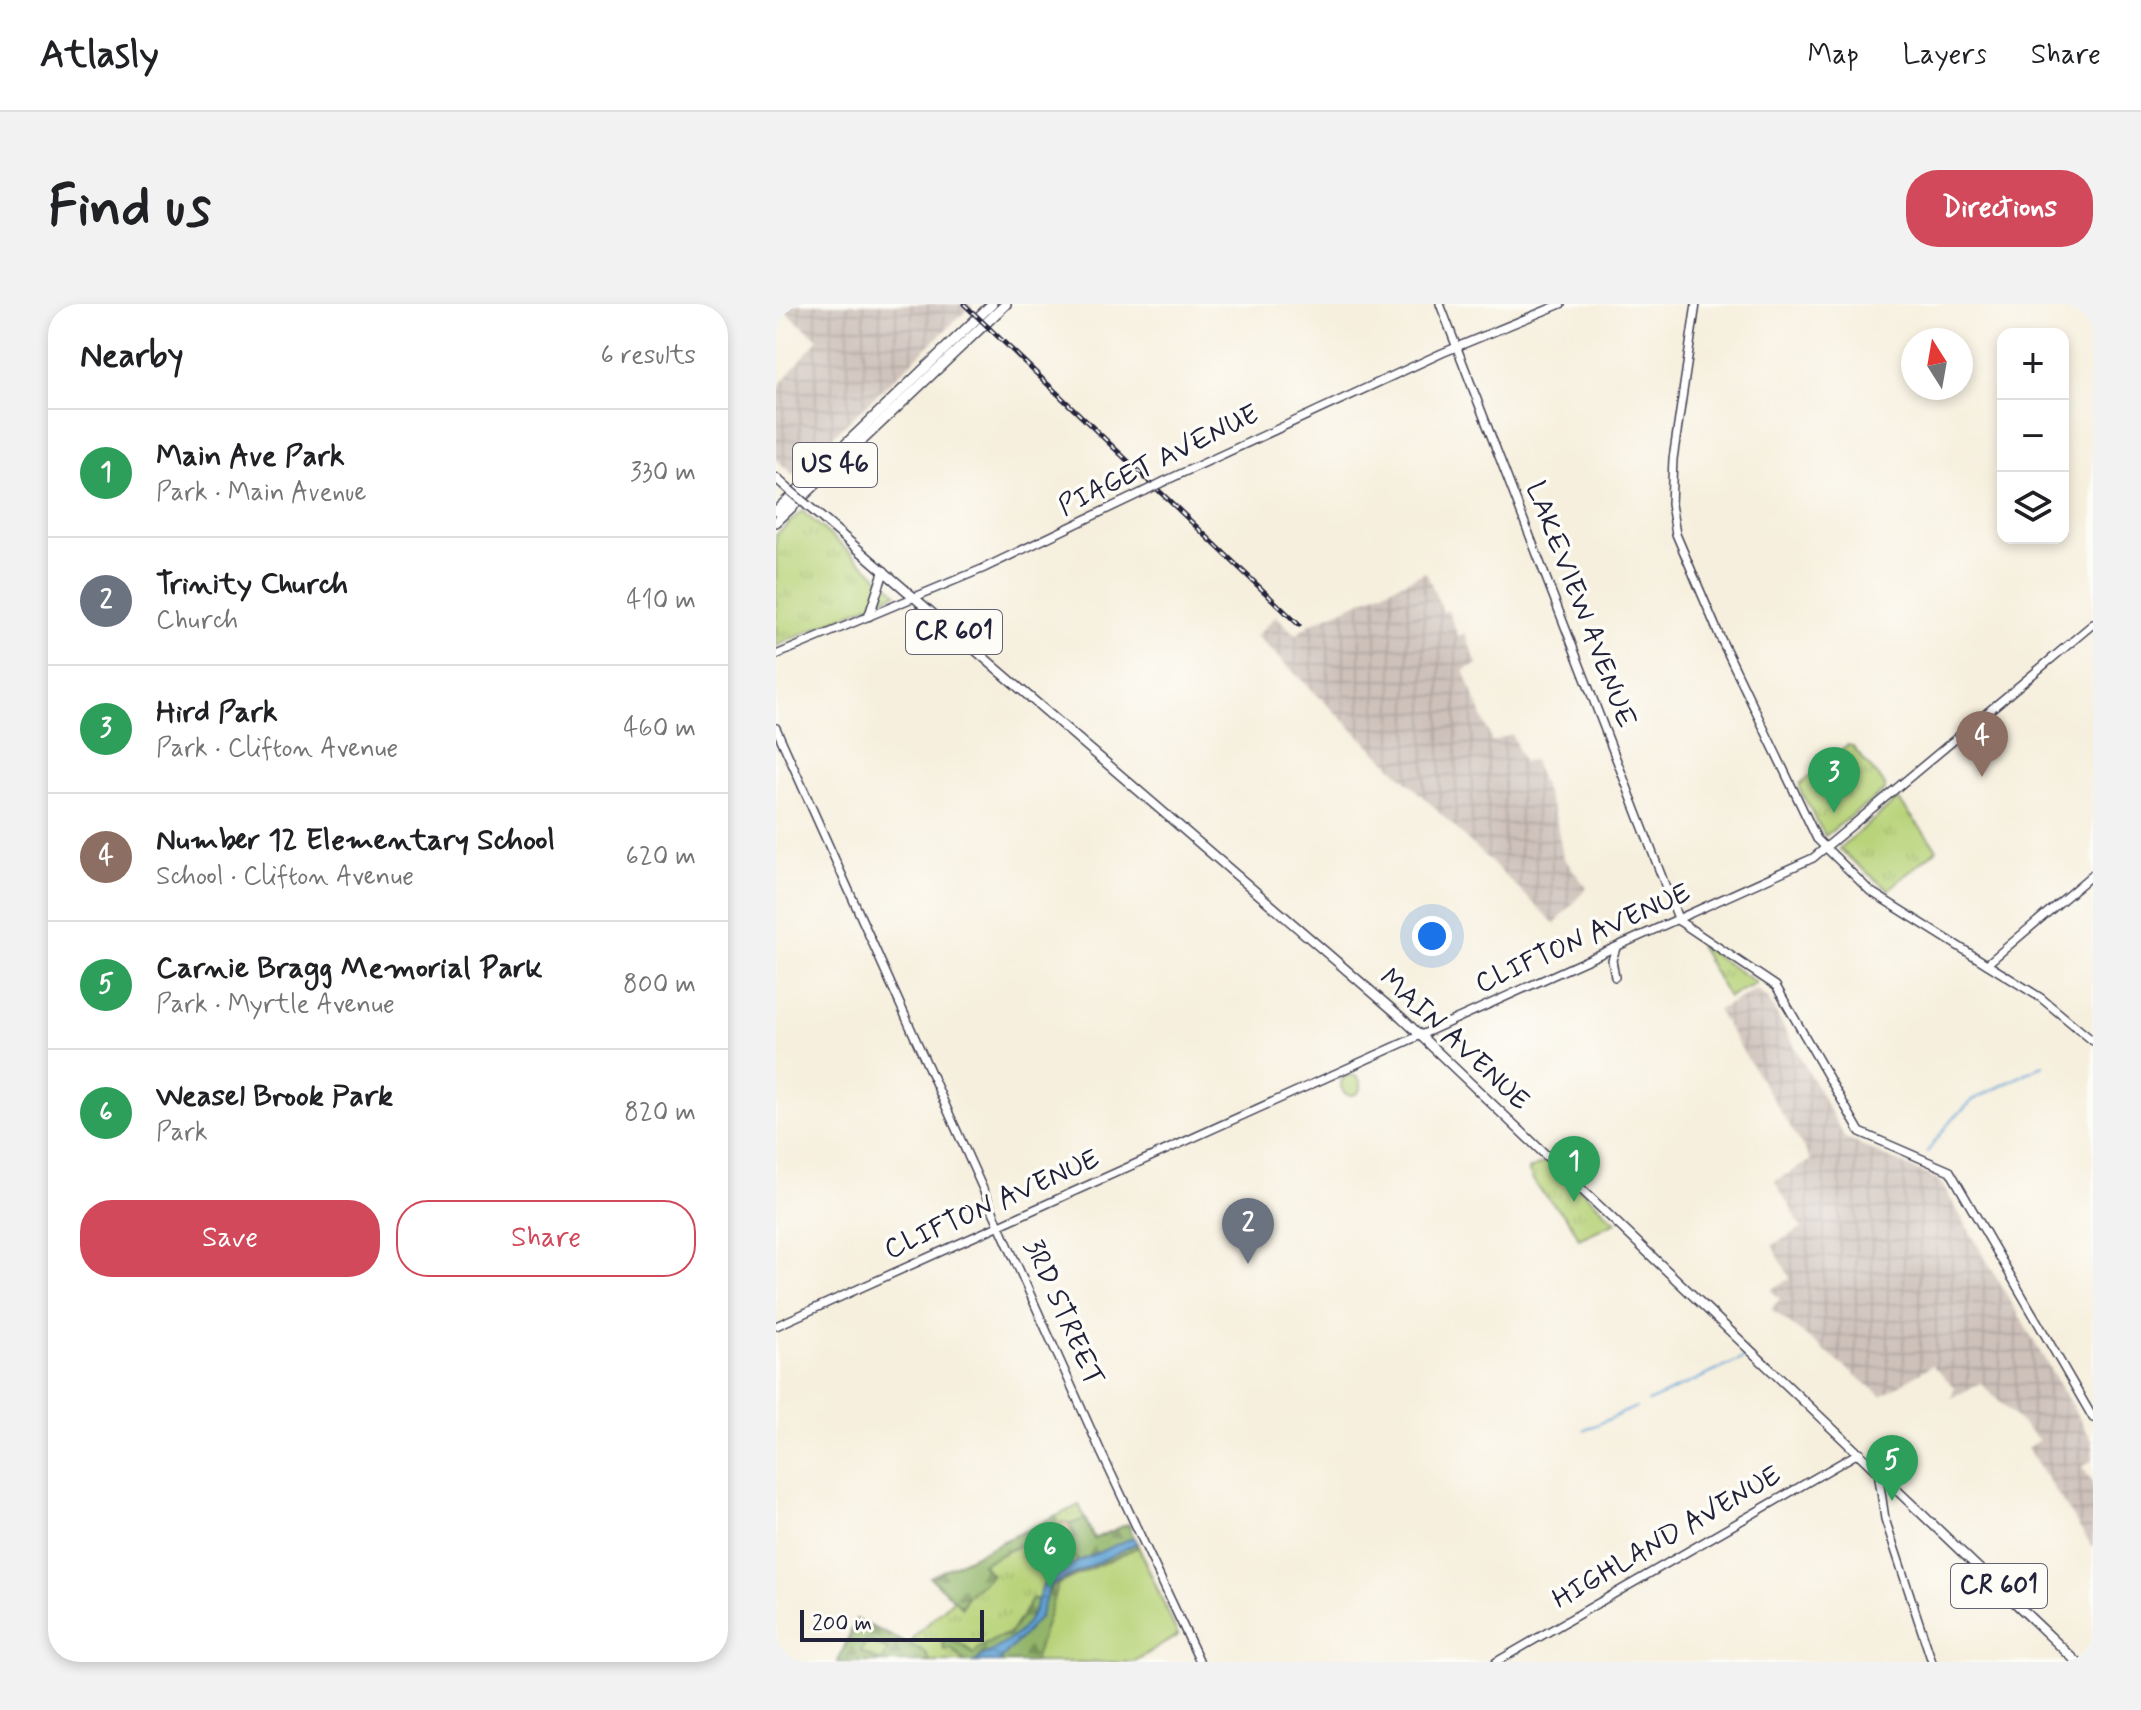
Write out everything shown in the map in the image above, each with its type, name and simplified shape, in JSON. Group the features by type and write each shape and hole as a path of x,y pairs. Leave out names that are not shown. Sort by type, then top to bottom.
{"highway":[{"name":"US 46","path":"776,511 992,304"},
{"name":"US 46","path":"776,522 1006,304"}],"main road":[{"name":"LAKEVIEW AVENUE","path":"1440,304 1679,921"},
{"name":"PIAGET AVENUE","path":"776,655 1007,558 1243,442 1561,304"},
{"path":"1696,304 1673,459 1671,504 1676,534 1792,790 1824,849 1870,891 2060,1011 2093,1041"},
{"name":"MAIN AVENUE","path":"776,478 1422,1036 2077,1662"},
{"path":"869,616 884,571"},
{"name":"CLIFTON AVENUE","path":"776,1326 1813,858 2093,624"},
{"name":"3RD STREET","path":"776,728 1175,1614 1200,1662"},
{"path":"1987,964 2093,874"},
{"path":"1679,921 1776,986 1855,1128 1950,1171 2093,1418"},
{"path":"1615,977 1612,960 1617,947"},
{"name":"HIGHLAND AVENUE","path":"1496,1662 1860,1452"},
{"path":"1877,1469 1888,1529 1932,1662"}],"shaded area":[{"path":"776,304 973,304 793,474 776,460 776,389 818,339"},
{"path":"1426,572 1443,612 1448,610 1458,636 1465,633 1477,664 1464,670 1492,742 1512,734 1523,762 1533,760 1556,819 1563,857 1587,888 1555,924 1256,636 1276,616 1296,635 1310,624"},
{"path":"1756,990 1768,999 1845,1138 1940,1181 2093,1442 2093,1460 2082,1467 2093,1482 2093,1548 2027,1448 2039,1440 1980,1383 1952,1398 1954,1387 1932,1365 1882,1396 1771,1309 1780,1299 1770,1290 1790,1278 1772,1245 1802,1228 1775,1181 1811,1160 1717,1010"}],"green space":[{"path":"802,511 897,593 776,646 776,535"},
{"path":"1847,745 1852,746 1885,785 1885,790 1825,836 1800,790 1800,784"},
{"path":"1898,799 1937,849 1888,890 1839,849"},
{"path":"1699,945 1755,982 1755,984 1728,997"},
{"path":"1351,1075 1358,1078 1361,1085 1358,1092 1351,1095 1344,1092 1341,1085 1344,1078"},
{"path":"1550,1160 1616,1222 1579,1239 1574,1228 1539,1189 1528,1170"},
{"path":"1079,1505 1094,1539 1128,1524 1178,1635 1133,1662 838,1662 856,1619 910,1646 915,1636 954,1599 930,1577"},
{"path":"1055,1516 1057,1520 1024,1543 982,1564 992,1575 967,1596 962,1607 930,1577"},
{"path":"1085,1519 1094,1539 1128,1524 1138,1547 1058,1584 1034,1662 964,1662 952,1649 944,1650 943,1642 951,1641 964,1646 973,1655 980,1647 1011,1632 1033,1598 1039,1601 1042,1591 1080,1562 1059,1546 1064,1526"},
{"path":"1138,1547 1178,1635 1133,1662 1034,1662 1058,1584"},
{"path":"857,1620 925,1652 930,1662 838,1662"},
{"path":"867,1640 888,1650 882,1662 861,1652"}],"sand":[{"path":"1063,1522 1069,1523 1074,1539 1071,1544 1031,1549 1031,1540"}],"water":[{"path":"1134,1537 1137,1543 1050,1586 1039,1618 999,1662 974,1662 1019,1632 1031,1616 1044,1583 1053,1572"}],"waterway":[{"path":"1927,1152 1949,1123 1973,1100 2043,1065"},
{"path":"1648,1402 1744,1358"},
{"path":"1585,1430 1636,1407"}],"railway":[{"path":"964,304 1299,625"}],"place":[{"name":"Number 12 Elementary School","path":"1982,777"},
{"name":"Hird Park","path":"1834,813"},
{"name":"Main Ave Park","path":"1574,1202"},
{"name":"Trinity Church","path":"1248,1264"},
{"name":"Carnie Bragg Memorial Park","path":"1892,1501"},
{"name":"Weasel Brook Park","path":"1050,1588"}]}
